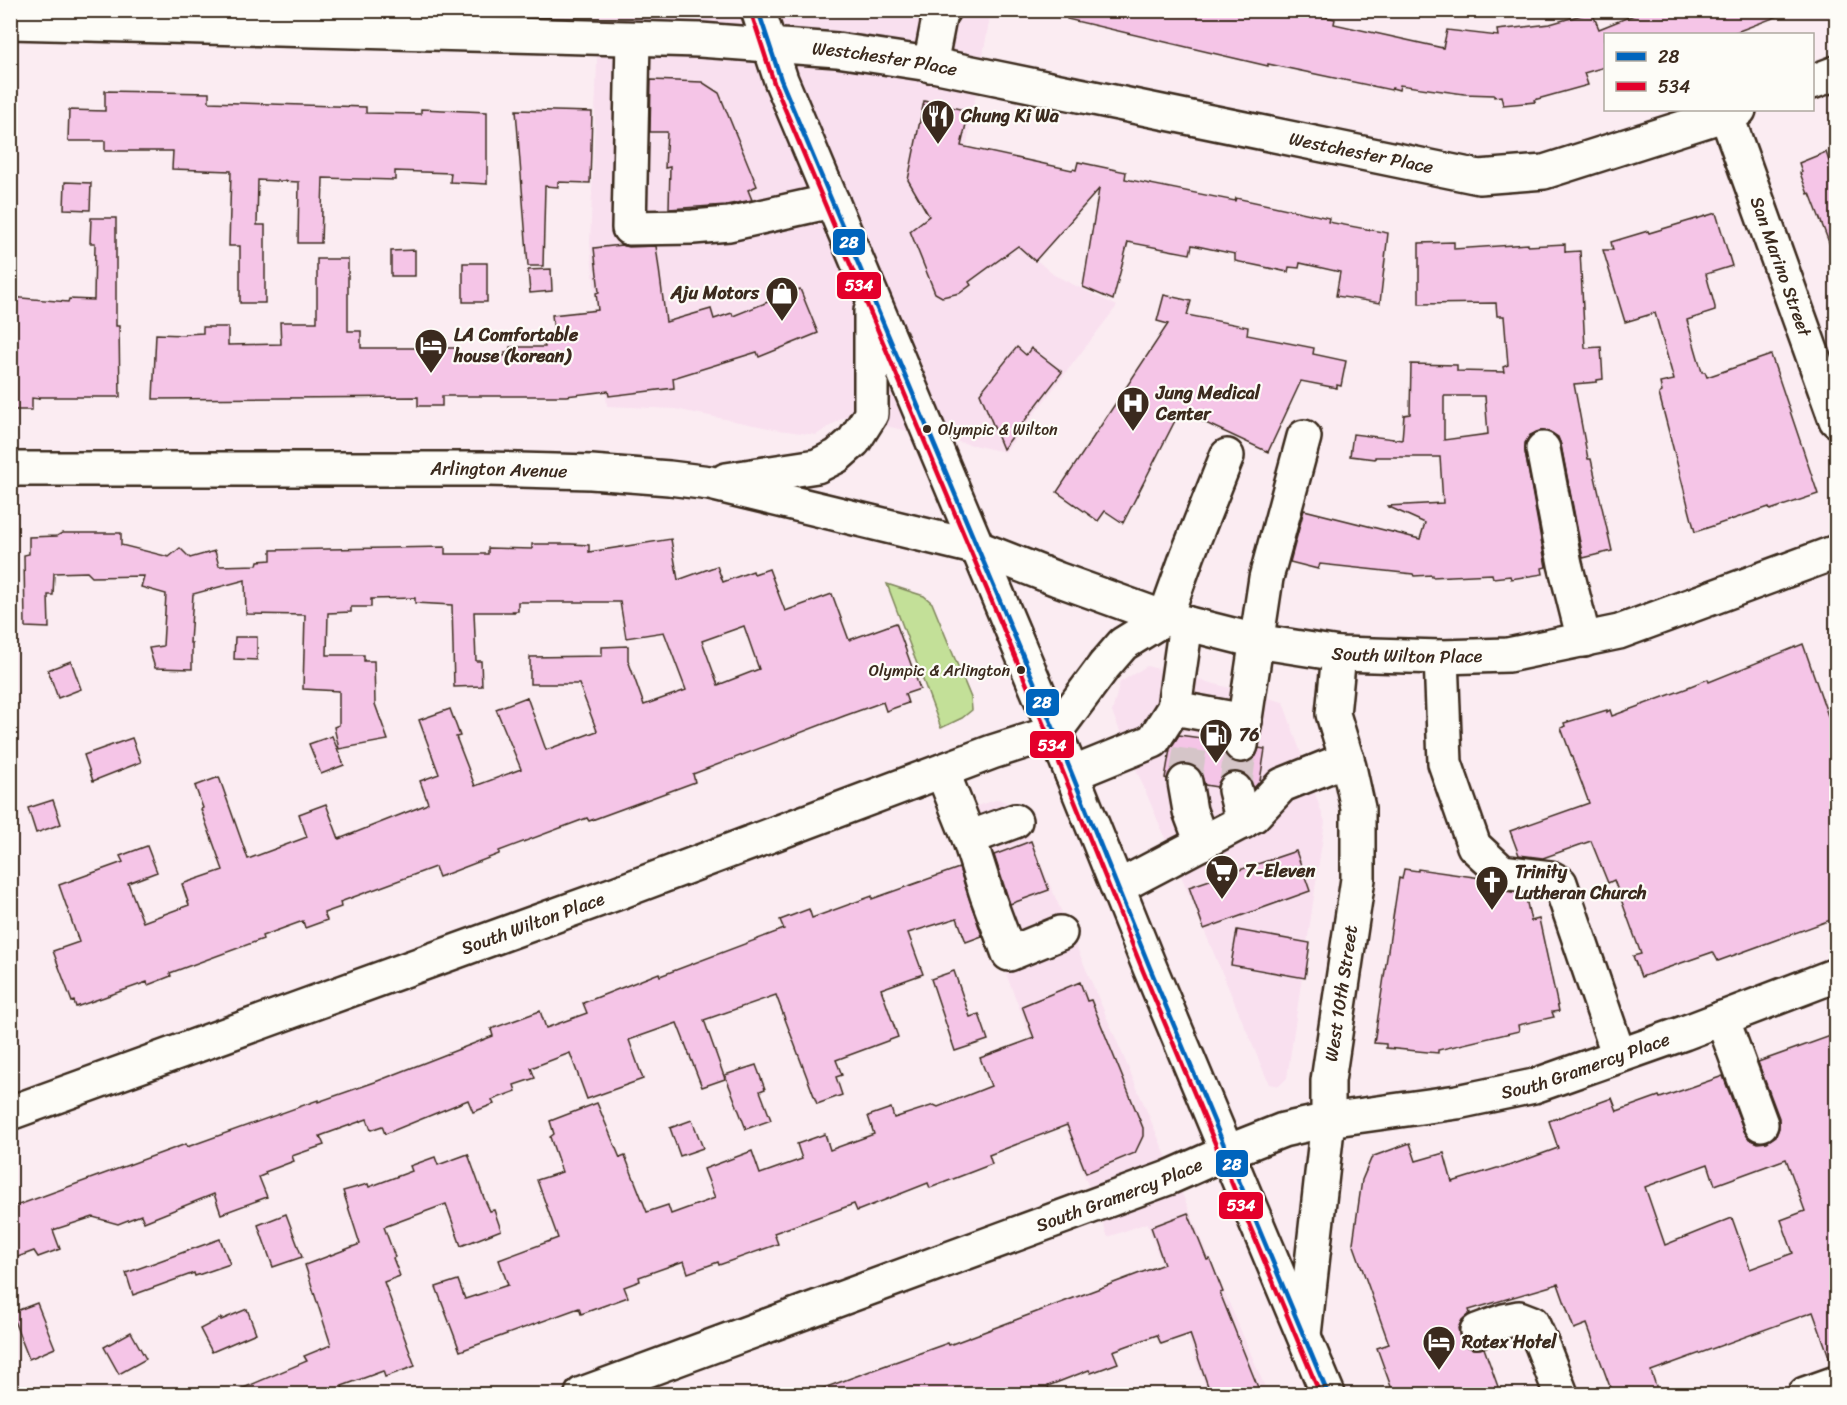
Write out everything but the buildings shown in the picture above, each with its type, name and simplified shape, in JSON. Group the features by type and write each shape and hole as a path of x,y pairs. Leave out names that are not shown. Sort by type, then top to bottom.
{"street":[{"path":"758,10 781,80 1055,732 1328,1395"},
{"path":"930,64 940,13 943,10"},
{"name":"Westchester Place","path":"10,22 700,39 856,52 930,64 1479,177 1544,172 1732,112"},
{"path":"633,39 629,228 729,224 832,201"},
{"path":"1814,81 1836,73"},
{"name":"San Marino Street","path":"1732,112 1836,420"},
{"path":"710,483 817,466 837,456 854,441 871,414 871,295"},
{"path":"1072,774 1153,741 1187,718 1243,733 1266,578 1305,437"},
{"path":"1543,449 1567,574 1584,640"},
{"path":"1187,718 1175,620 1188,554 1227,456"},
{"name":"Arlington Avenue","path":"10,469 591,472 710,483 978,548"},
{"name":"South Wilton Place","path":"978,548 1057,579 1175,620 1256,641 1339,654 1441,657 1508,655 1619,632 1836,552"},
{"path":"1055,732 1123,644 1175,620"},
{"name":"West 10th Street","path":"1304,1335 1328,1120 1328,1082 1358,879 1358,808 1347,759 1333,714 1339,654"},
{"path":"1441,657 1445,763 1474,846 1502,872 1551,878 1560,883 1619,1056"},
{"name":"South Wilton Place","path":"10,1113 617,893 992,752 1055,732"},
{"path":"1118,887 1254,816 1282,785 1347,759"},
{"path":"942,771 969,838 1009,954 1060,933"},
{"path":"1185,782 1190,811 1202,843"},
{"path":"1235,790 1243,822"},
{"path":"969,838 1015,821"},
{"name":"South Gramercy Place","path":"582,1395 1168,1178 1283,1130 1328,1120 1457,1102 1534,1086 1836,975"},
{"path":"1722,1018 1761,1124"},
{"path":"1477,1331 1519,1318 1532,1323 1561,1395"},
{"path":"1805,1395 1836,1383"}],"shaded area":[{"path":"599,11 991,11 958,193 1054,275 1117,306 1005,452 844,417 816,435 675,409 607,406 590,244"},
{"path":"1147,666 1283,702 1325,822 1287,1078 1279,1086 1269,1084 1112,712 1120,682"},
{"path":"999,799 1017,808 1268,1394 1208,1394 1147,1223 1108,1237 945,816"}],"green space":[{"path":"887,584 924,596 932,603 971,698 972,710 962,718 941,728"}],"tunnel":[{"path":"1185,782 1192,736"},
{"path":"1235,790 1241,745"}],"transit line":[{"name":"28","path":"758,10 781,80 1055,732 1150,968 1328,1394"},
{"name":"534","path":"751,12 774,83 1048,735 1143,971 1320,1394"}],"place":[{"name":"Chung Ki Wa","path":"938,145"},
{"name":"Aju Motors","path":"782,322"},
{"name":"LA Comfortable house (korean)","path":"431,374"},
{"name":"Olympic & Wilton","path":"927,429"},
{"name":"Jung Medical Center","path":"1133,432"},
{"name":"Olympic & Arlington","path":"1021,670"},
{"name":"76","path":"1216,764"},
{"name":"7-Eleven","path":"1222,900"},
{"name":"Trinity Lutheran Church","path":"1492,911"},
{"name":"Rotex Hotel","path":"1439,1371"}]}
